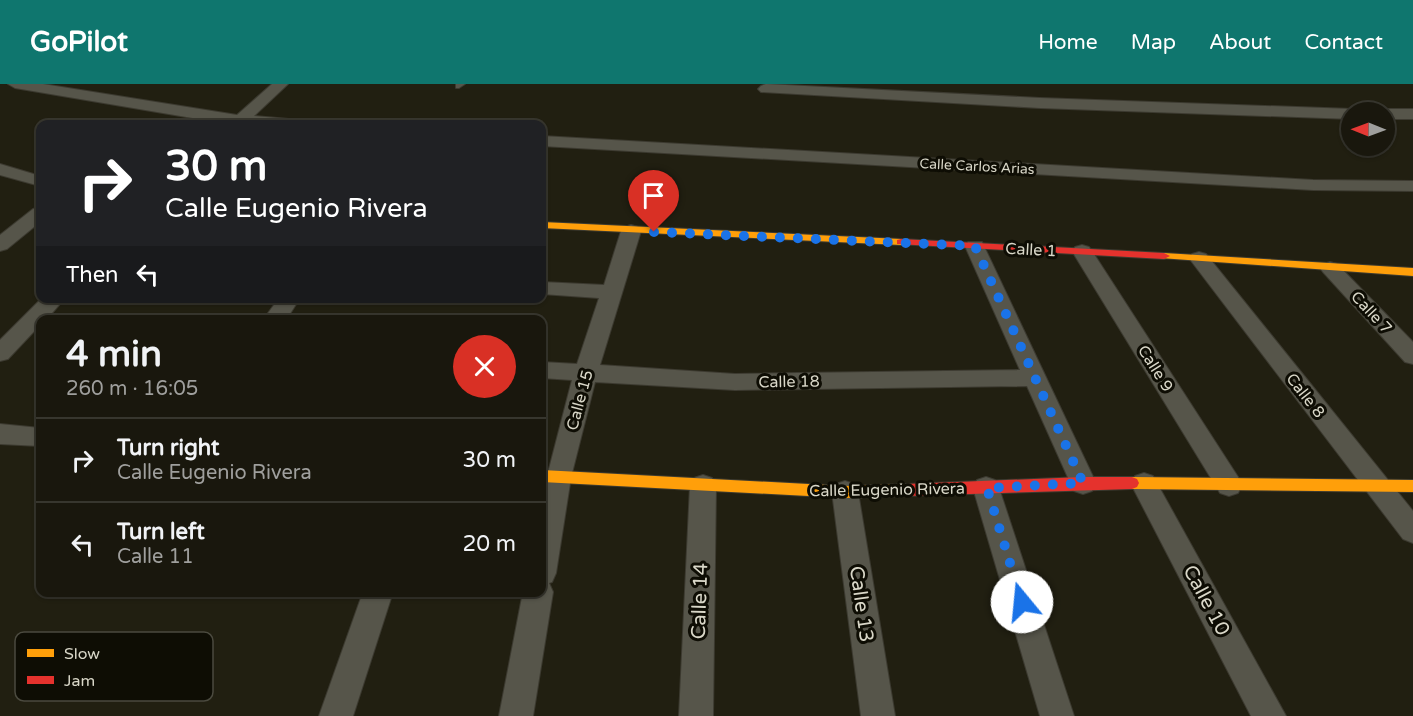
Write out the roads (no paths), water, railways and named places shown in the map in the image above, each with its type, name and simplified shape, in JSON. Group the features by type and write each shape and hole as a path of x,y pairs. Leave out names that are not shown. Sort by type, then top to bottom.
{"street":[{"path":"15,84 226,120"},
{"path":"240,120 281,84"},
{"path":"766,88 1040,103 1341,114"},
{"path":"1395,114 1413,114"},
{"name":"Calle Carlos Arias","path":"546,141 1301,184 1413,186"},
{"path":"0,169 36,180"},
{"path":"0,245 36,216"},
{"name":"Calle 1","path":"546,225 1082,251 1413,272"},
{"name":"Calle 15","path":"546,525 550,477 631,231"},
{"path":"975,246 1083,483"},
{"name":"Calle 9","path":"1082,251 1229,485"},
{"name":"Calle 8","path":"1199,258 1413,531"},
{"name":"Calle 7","path":"1330,268 1413,356"},
{"path":"546,288 612,292"},
{"path":"38,315 50,303"},
{"path":"0,353 36,317"},
{"name":"Calle 18","path":"546,370 735,382 1036,378"},
{"path":"0,434 36,437"},
{"name":"Calle Eugenio Rivera","path":"550,477 845,492 1083,483 1413,486"},
{"name":"Calle 10","path":"1144,484 1269,716"},
{"name":"Calle 14","path":"696,716 703,486"},
{"path":"987,488 1057,716"},
{"name":"Calle 13","path":"845,492 878,716"},
{"path":"336,716 376,597"},
{"path":"516,716 537,597"}]}
